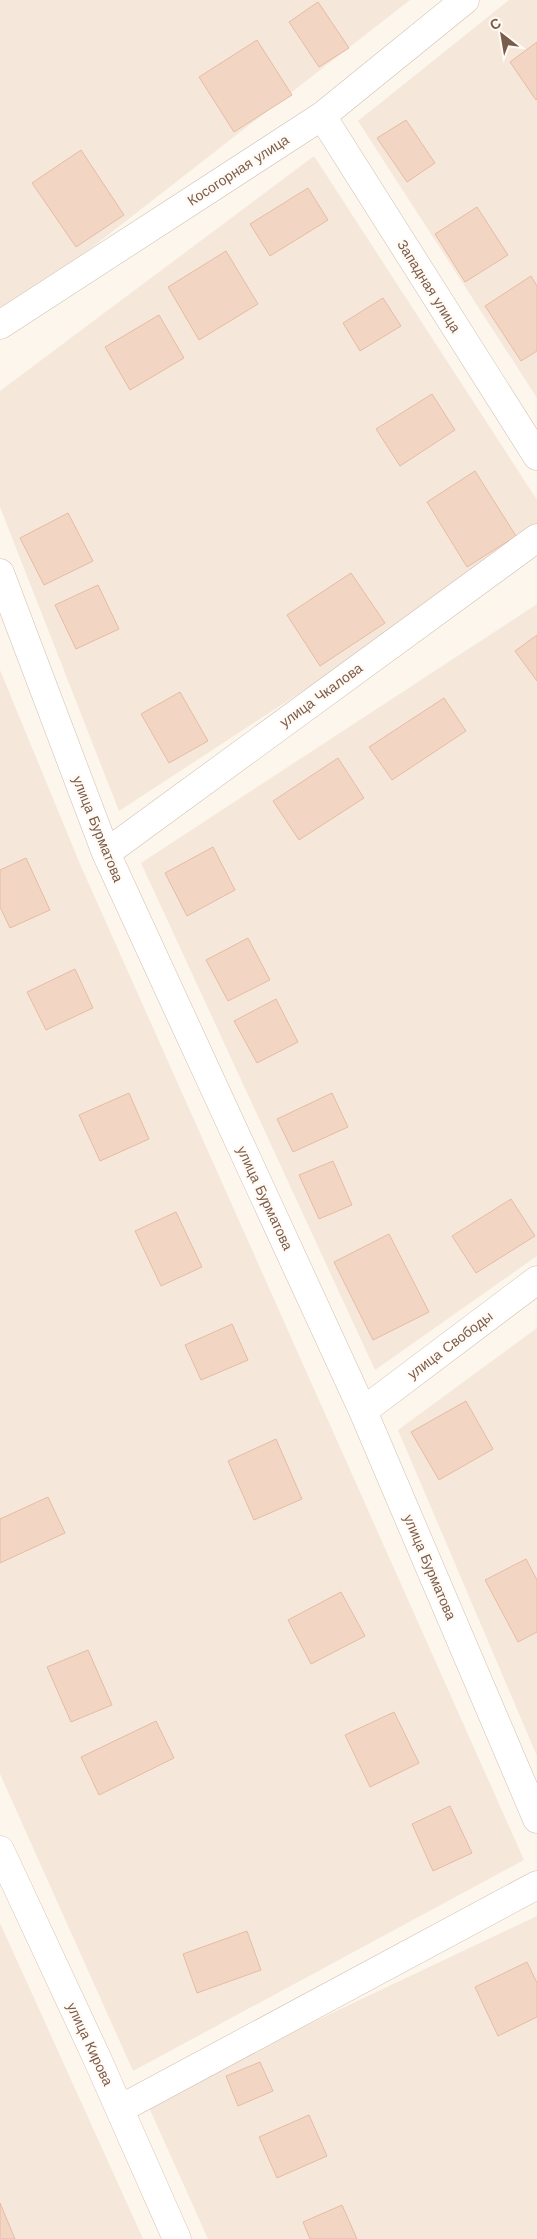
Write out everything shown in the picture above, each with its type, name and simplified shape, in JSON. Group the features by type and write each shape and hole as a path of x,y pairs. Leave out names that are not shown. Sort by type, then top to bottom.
{"street":[{"name":"Косогорная улица","path":"0,325 322,116 465,0"},
{"name":"Западная улица","path":"322,116 537,456"},
{"name":"улица Чкалова","path":"106,853 537,538"},
{"name":"улица Бурматова","path":"0,574 106,853 363,1411 537,1819"},
{"name":"улица Свободы","path":"363,1411 537,1280"},
{"name":"улица Кирова","path":"0,1850 120,2110 177,2239"},
{"path":"120,2110 537,1885"}],"shaded area":[{"path":"0,0 410,0 0,319"},
{"path":"509,0 537,0 537,398 358,121"},
{"path":"314,156 537,500 537,538 119,811 0,507 0,391"},
{"path":"537,604 537,1256 375,1370 141,863"},
{"path":"0,670 80,864 524,1860 133,2071 0,1774"},
{"path":"537,1328 537,1756 398,1430"},
{"path":"537,1916 537,2239 208,2239 146,2101"},
{"path":"0,1923 135,2221 143,2239 0,2239"}],"building":[{"path":"318,2 349,48 319,67 289,22"},
{"path":"257,40 292,95 234,132 199,77"},
{"path":"537,42 537,99 536,100 510,62"},
{"path":"406,120 435,163 407,182 377,138"},
{"path":"81,150 124,215 76,247 32,183"},
{"path":"308,188 328,220 270,256 250,224"},
{"path":"477,207 508,255 465,282 435,234"},
{"path":"226,251 258,304 199,340 168,287"},
{"path":"531,276 537,286 537,351 521,361 485,306"},
{"path":"383,298 401,326 360,351 343,323"},
{"path":"159,315 184,358 130,390 105,347"},
{"path":"432,394 455,430 400,466 376,429"},
{"path":"475,471 516,536 467,567 427,502"},
{"path":"68,513 93,561 44,585 20,538"},
{"path":"351,573 385,623 320,666 287,615"},
{"path":"98,585 119,629 76,649 55,605"},
{"path":"537,635 537,681 515,651"},
{"path":"180,692 208,741 169,763 141,714"},
{"path":"444,698 466,731 392,780 369,747"},
{"path":"338,758 364,798 299,840 273,801"},
{"path":"213,847 235,890 187,916 165,873"},
{"path":"26,858 50,910 10,928 0,907 0,870"},
{"path":"248,938 270,980 228,1001 206,960"},
{"path":"75,969 93,1008 46,1030 27,992"},
{"path":"276,999 298,1042 257,1063 234,1021"},
{"path":"129,1093 149,1139 100,1161 79,1115"},
{"path":"332,1093 348,1127 293,1152 277,1119"},
{"path":"333,1161 352,1205 319,1219 299,1175"},
{"path":"511,1199 535,1236 476,1273 452,1236"},
{"path":"176,1212 202,1267 161,1286 135,1231"},
{"path":"389,1234 429,1312 373,1340 334,1262"},
{"path":"232,1324 248,1360 201,1380 185,1345"},
{"path":"466,1401 493,1449 439,1480 411,1432"},
{"path":"276,1439 302,1499 254,1520 228,1461"},
{"path":"48,1497 65,1533 0,1563 0,1519"},
{"path":"526,1559 537,1580 537,1632 518,1642 485,1580"},
{"path":"341,1592 365,1636 311,1664 288,1620"},
{"path":"88,1650 112,1705 71,1722 47,1667"},
{"path":"394,1712 419,1763 370,1787 345,1735"},
{"path":"156,1721 174,1758 99,1795 81,1757"},
{"path":"450,1806 472,1853 433,1871 412,1824"},
{"path":"247,1931 261,1970 197,1993 183,1954"},
{"path":"527,1962 537,1983 537,2017 498,2036 475,1987"},
{"path":"260,2062 273,2091 238,2106 226,2076"},
{"path":"309,2115 327,2156 277,2178 259,2137"},
{"path":"0,2203 15,2239 0,2239"},
{"path":"342,2205 357,2239 310,2239 303,2222"}]}
